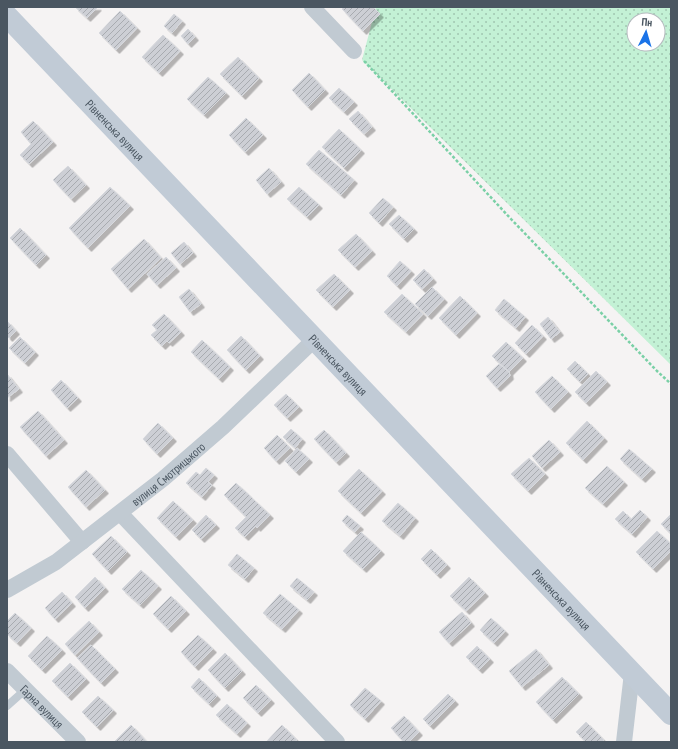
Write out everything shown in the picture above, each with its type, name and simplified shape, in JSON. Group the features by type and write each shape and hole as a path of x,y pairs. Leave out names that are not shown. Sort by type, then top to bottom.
{"main road":[{"name":"Рівненська вулиця","path":"7,16 671,714"}],"street":[{"path":"312,7 354,51"},
{"name":"вулиця Смотрицького","path":"7,590 56,562 163,479 223,427 315,339"},
{"path":"7,454 82,542"},
{"path":"120,513 337,742"},
{"name":"Гарна вулиця","path":"7,671 78,742"},
{"path":"624,742 632,673"}],"lane":[{"path":"7,706 25,690"}],"path":[{"path":"354,51 516,224 671,384"}],"green space":[{"path":"376,7 671,7 671,365 362,60"}],"building":[{"path":"75,7 98,7 87,18"},
{"path":"344,7 373,7 380,14 363,31 342,9"},
{"path":"120,11 137,28 116,50 99,33"},
{"path":"174,14 182,21 172,33 164,26"},
{"path":"188,29 195,37 188,44 181,36"},
{"path":"163,35 180,51 159,73 142,57"},
{"path":"238,57 259,78 242,96 220,74"},
{"path":"309,73 325,90 308,107 292,90"},
{"path":"208,77 226,93 204,115 187,99"},
{"path":"339,88 354,102 344,112 329,98"},
{"path":"358,111 372,127 364,134 349,119"},
{"path":"246,118 263,135 245,152 229,135"},
{"path":"33,121 53,142 29,164 20,155 31,144 21,132"},
{"path":"339,129 361,150 344,168 322,147"},
{"path":"319,150 354,180 341,195 306,164"},
{"path":"68,166 86,185 71,199 53,180"},
{"path":"269,168 281,182 267,194 256,180"},
{"path":"110,187 130,206 88,248 69,228"},
{"path":"299,187 319,205 307,217 287,199"},
{"path":"383,198 393,207 379,223 369,213"},
{"path":"399,215 414,229 404,239 389,224"},
{"path":"20,228 46,255 36,265 10,238"},
{"path":"356,234 372,251 355,267 338,250"},
{"path":"144,239 161,258 128,289 111,269"},
{"path":"184,242 193,253 180,264 171,253"},
{"path":"166,257 176,268 157,285 147,274"},
{"path":"400,261 411,271 397,286 387,276"},
{"path":"424,269 433,279 422,289 413,280"},
{"path":"334,274 350,290 333,307 316,290"},
{"path":"432,287 444,299 428,316 415,304"},
{"path":"189,289 201,304 190,312 179,297"},
{"path":"402,294 423,314 406,332 384,312"},
{"path":"460,296 477,313 456,335 439,318"},
{"path":"504,299 525,317 516,328 495,310"},
{"path":"164,314 181,332 169,343 167,341 162,346 151,335 157,330 152,325"},
{"path":"548,317 560,332 551,339 540,324"},
{"path":"7,321 16,331 9,338 7,336"},
{"path":"532,325 543,336 526,354 515,343"},
{"path":"241,336 260,356 246,370 227,350"},
{"path":"20,337 35,352 25,363 9,348"},
{"path":"202,340 230,367 219,379 191,352"},
{"path":"506,342 523,358 509,372 492,356"},
{"path":"575,361 588,374 580,382 567,369"},
{"path":"499,364 509,372 510,376 497,388 486,376"},
{"path":"596,371 607,382 586,403 575,392"},
{"path":"7,374 19,389 7,398"},
{"path":"552,376 568,392 551,409 535,392"},
{"path":"61,380 78,398 67,408 51,390"},
{"path":"286,394 299,407 287,418 274,405"},
{"path":"38,411 64,440 46,456 20,427"},
{"path":"587,421 604,438 583,460 566,443"},
{"path":"158,423 173,438 157,454 143,439"},
{"path":"291,429 302,439 295,448 283,437"},
{"path":"324,430 346,453 336,462 314,439"},
{"path":"277,435 290,448 276,461 264,448"},
{"path":"549,440 560,452 542,468 532,456"},
{"path":"297,448 309,459 296,472 285,461"},
{"path":"629,449 652,469 642,479 620,459"},
{"path":"529,458 545,474 528,491 511,474"},
{"path":"607,466 624,482 603,504 585,488"},
{"path":"206,468 214,475 208,482 212,485 202,497 186,483 196,472 200,475"},
{"path":"359,469 382,491 361,513 338,491"},
{"path":"86,470 105,490 86,507 68,487"},
{"path":"236,483 270,515 245,537 235,528 246,517 224,495"},
{"path":"173,501 193,520 176,537 157,518"},
{"path":"398,503 415,518 400,536 382,521"},
{"path":"640,510 647,517 632,534 615,519 623,511 631,519"},
{"path":"671,514 671,534 661,524"},
{"path":"206,515 216,525 201,539 192,530"},
{"path":"347,515 360,526 355,532 342,521"},
{"path":"657,531 671,544 671,551 653,569 636,552"},
{"path":"361,532 381,551 363,569 343,551"},
{"path":"111,536 127,552 108,571 92,554"},
{"path":"431,549 447,565 437,575 421,559"},
{"path":"237,554 254,568 245,579 228,565"},
{"path":"141,570 158,586 140,605 122,589"},
{"path":"95,577 105,588 85,608 75,597"},
{"path":"469,577 485,593 466,611 450,596"},
{"path":"297,578 314,592 307,600 290,586"},
{"path":"62,592 72,603 55,619 45,608"},
{"path":"280,594 299,610 282,629 263,613"},
{"path":"171,596 186,611 168,629 153,614"},
{"path":"462,612 471,623 449,643 439,632"},
{"path":"15,613 31,628 17,643 7,634 7,621"},
{"path":"491,618 505,631 494,643 480,630"},
{"path":"89,621 99,632 75,655 65,644"},
{"path":"198,635 213,649 195,667 181,652"},
{"path":"47,636 62,650 42,670 28,656"},
{"path":"91,645 115,669 101,683 77,658"},
{"path":"477,646 490,659 479,670 466,657"},
{"path":"536,649 549,665 522,687 509,671"},
{"path":"225,653 242,671 225,688 208,670"},
{"path":"70,663 86,679 68,697 52,681"},
{"path":"562,677 579,694 553,720 536,702"},
{"path":"199,678 217,696 209,704 191,687"},
{"path":"256,685 271,700 258,713 243,698"},
{"path":"365,688 381,701 365,719 350,705"},
{"path":"448,694 455,701 430,726 423,719"},
{"path":"98,696 113,710 97,727 82,712"},
{"path":"227,704 247,723 237,734 216,715"},
{"path":"404,716 419,732 409,742 404,742 391,728"},
{"path":"586,722 604,740 602,742 586,742 576,732"},
{"path":"131,725 146,741 145,742 114,742"},
{"path":"282,725 297,740 294,742 266,742"}]}
